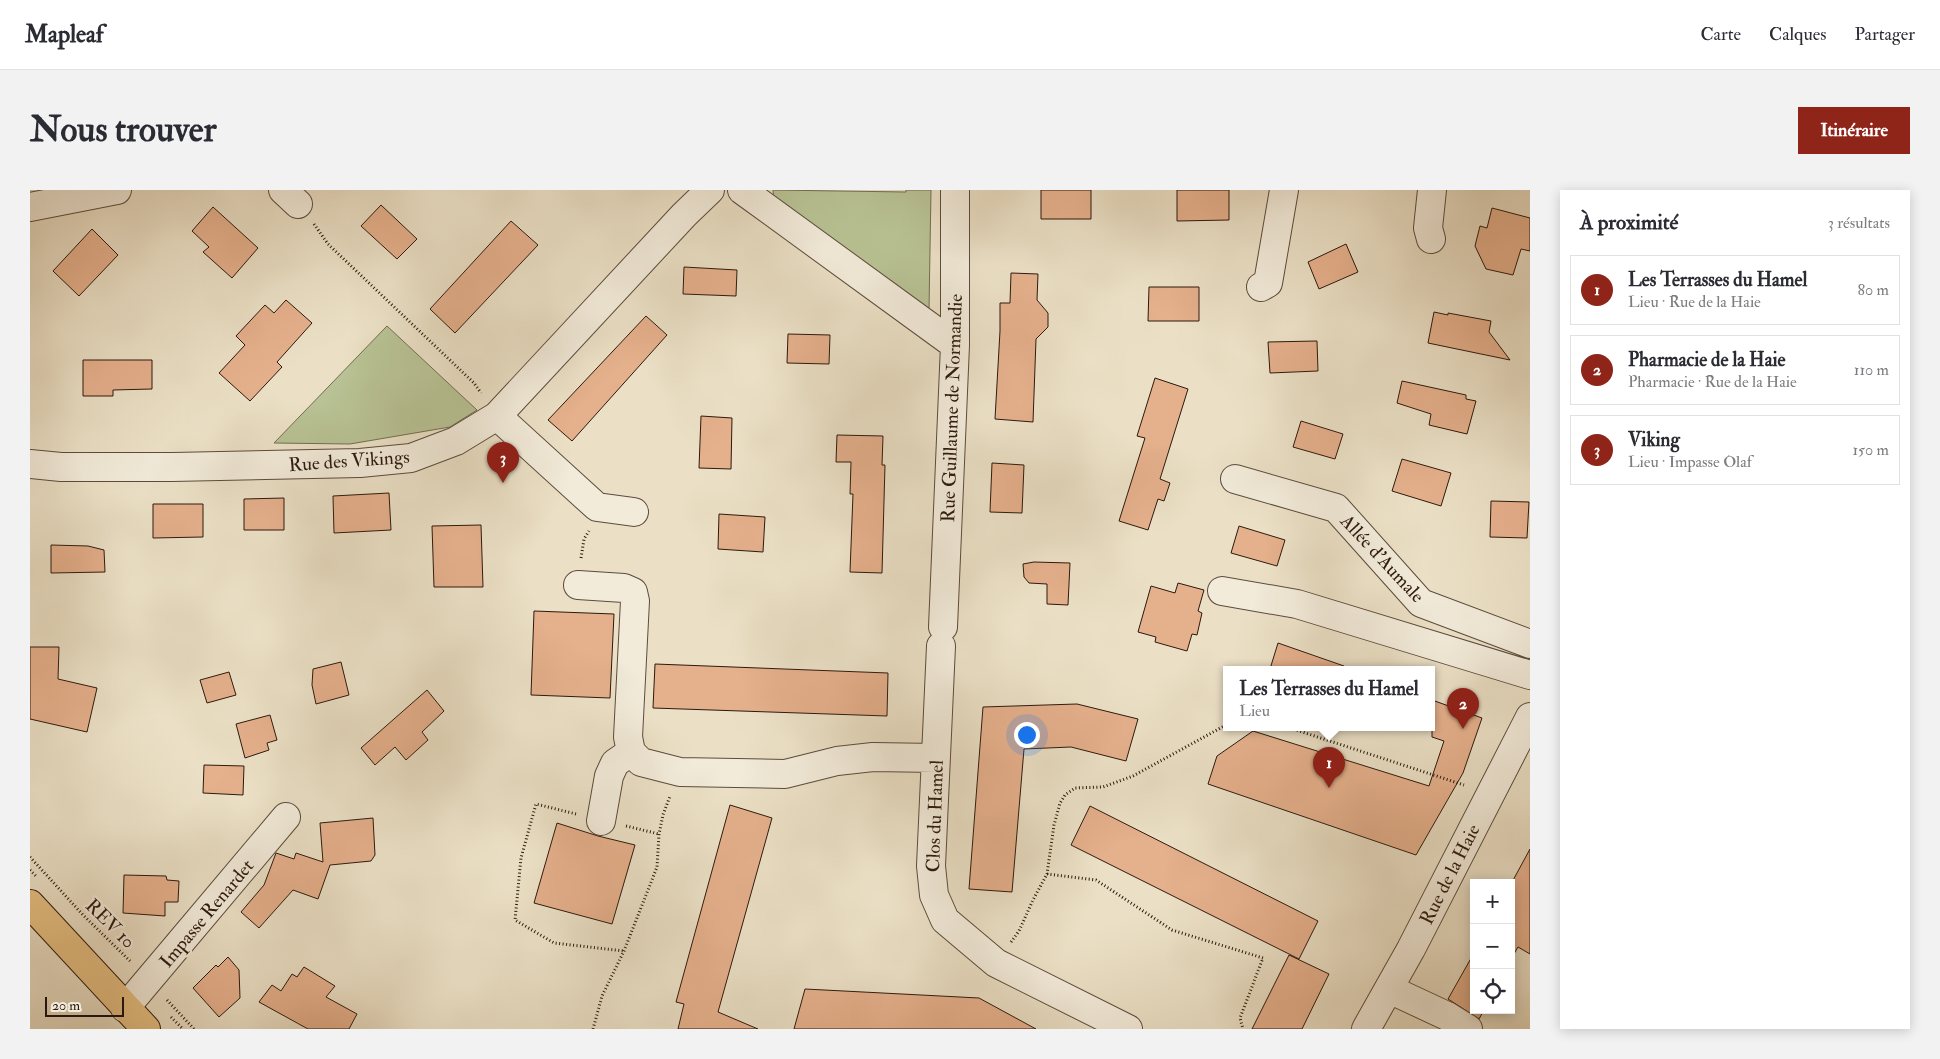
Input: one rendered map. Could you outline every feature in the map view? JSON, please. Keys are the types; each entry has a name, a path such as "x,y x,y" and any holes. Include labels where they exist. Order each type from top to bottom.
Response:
{"main road":[{"path":"30,904 146,1029"}],"street":[{"path":"30,207 117,190"},
{"name":"Rue des Vikings","path":"30,464 61,467 195,467 360,463 411,458 456,441 497,416 684,214 710,190"},
{"path":"742,190 955,345"},
{"name":"Rue Guillaume de Normandie","path":"942,636 955,345 956,190"},
{"path":"1261,287 1268,283 1284,190"},
{"path":"1431,239 1428,228 1432,190"},
{"path":"497,416 597,507 634,512"},
{"name":"Allée d'Aumale","path":"1235,480 1336,508 1421,603 1530,644"},
{"path":"578,585 624,588 632,592 635,601 628,737 630,752 641,762 680,772 785,774 838,761 873,757 936,758"},
{"path":"1222,592 1297,604 1530,675"},
{"name":"Clos du Hamel","path":"942,636 930,866 934,895 945,920 996,963 1128,1029"},
{"name":"Rue de la Haie","path":"1366,1029 1389,989 1530,717"},
{"path":"601,821 609,776 615,763 630,752"},
{"name":"Impasse Renardet","path":"125,1008 150,981 286,817"},
{"path":"1389,989 1447,1016 1468,1029"}],"path":[{"path":"291,197 328,244 474,383 497,416"},
{"path":"996,963 1019,931 1047,874 1054,825 1060,803 1065,795 1075,788 1103,786 1134,776 1223,727"},
{"path":"1299,731 1491,794"},
{"path":"593,1029 602,996 624,951 656,867 663,815 680,772"},
{"path":"624,951 554,943 515,920 521,858 536,804 659,834"},
{"name":"REV 10","path":"30,857 83,915 150,981 194,1029"},
{"path":"1047,874 1096,880 1172,930 1264,958 1240,1018 1243,1029"}],"green space":[{"path":"773,190 906,192 906,190 931,190 929,310 774,201"},
{"path":"387,326 477,410 450,427 350,444 274,443"}],"building":[{"path":"1041,190 1091,190 1091,219 1041,219"},
{"path":"1177,190 1229,190 1229,220 1177,221"},
{"path":"381,205 417,239 397,259 361,226"},
{"path":"213,207 258,248 232,278 203,252 209,247 192,231"},
{"path":"1492,208 1530,218 1530,251 1521,249 1513,275 1486,269 1475,246 1480,226 1487,228"},
{"path":"511,221 538,245 455,333 430,309"},
{"path":"92,229 118,255 79,296 53,271"},
{"path":"1346,244 1358,272 1319,289 1308,262"},
{"path":"684,267 737,270 736,296 683,294"},
{"path":"1011,273 1038,274 1037,300 1048,313 1048,327 1036,339 1033,422 995,419 1000,303 1010,303"},
{"path":"1149,287 1199,287 1199,321 1148,321"},
{"path":"286,300 312,323 277,362 282,367 250,401 219,373 245,345 236,336 265,305 274,313"},
{"path":"1434,312 1491,321 1489,332 1510,360 1428,343"},
{"path":"646,316 667,335 572,441 548,420"},
{"path":"788,334 830,335 829,364 787,363"},
{"path":"1317,341 1318,371 1270,373 1268,342"},
{"path":"83,360 152,360 152,389 113,390 113,396 83,396"},
{"path":"1155,378 1188,389 1160,479 1170,483 1164,501 1158,499 1148,530 1119,521 1145,438 1137,436"},
{"path":"1402,381 1466,395 1466,399 1476,401 1467,434 1429,425 1431,414 1397,403"},
{"path":"701,416 732,418 731,469 699,468"},
{"path":"1301,421 1343,434 1335,459 1293,447"},
{"path":"837,435 883,436 882,465 885,465 882,573 850,572 853,494 850,494 851,462 836,462"},
{"path":"1402,459 1451,473 1441,506 1392,491"},
{"path":"992,463 1024,465 1022,513 990,512"},
{"path":"389,493 391,530 334,533 333,496"},
{"path":"284,498 284,530 244,530 244,499"},
{"path":"1491,501 1529,502 1527,538 1490,537"},
{"path":"153,504 203,504 203,537 153,538"},
{"path":"719,514 765,517 763,552 718,549"},
{"path":"481,525 483,587 434,587 432,526"},
{"path":"1239,526 1285,540 1277,566 1231,553"},
{"path":"51,545 88,546 104,550 105,572 51,573"},
{"path":"1034,562 1070,563 1068,605 1047,604 1047,584 1029,583 1024,577 1023,564"},
{"path":"1178,583 1204,590 1198,611 1202,613 1197,635 1192,634 1187,651 1155,642 1156,637 1138,632 1151,586 1175,593"},
{"path":"534,611 614,614 610,698 531,695"},
{"path":"1278,643 1344,666 1271,666"},
{"path":"30,647 59,647 58,679 97,688 87,732 30,719"},
{"path":"341,662 349,695 316,704 312,685 313,669"},
{"path":"655,664 888,673 887,716 653,708"},
{"path":"229,672 236,695 207,703 200,680"},
{"path":"427,690 444,711 422,732 428,740 406,760 395,747 375,765 361,748"},
{"path":"1435,701 1482,718 1463,773 1416,855 1208,784 1217,756 1253,731 1429,786 1444,741 1432,737 1432,731 1435,731"},
{"path":"1077,704 1138,719 1126,761 1071,747 1024,749 1012,892 969,889 983,707"},
{"path":"270,715 277,740 267,743 269,750 245,758 236,724"},
{"path":"204,765 244,766 243,795 203,793"},
{"path":"730,805 772,818 718,1012 758,1029 678,1029 684,1004 676,1002"},
{"path":"1090,806 1318,921 1299,959 1071,845"},
{"path":"373,818 375,855 371,861 330,865 318,899 293,890 259,928 241,912 264,885 276,853 294,859 296,853 323,862 320,823"},
{"path":"557,823 635,845 612,924 534,903"},
{"path":"1530,849 1530,954 1518,947 1515,952 1514,879"},
{"path":"124,875 166,876 167,880 179,881 178,902 165,902 165,916 123,913"},
{"path":"1289,955 1329,974 1302,1029 1252,1029"},
{"path":"228,957 239,970 240,998 219,1017 193,988 216,965 218,967"},
{"path":"1470,960 1470,1013 1448,999"},
{"path":"304,967 335,986 326,997 357,1014 349,1029 308,1029 259,1002 272,985 281,991 292,974 297,977"},
{"path":"805,989 979,998 1036,1029 794,1029"},
{"path":"1471,1014 1482,1014 1479,1019"}],"place":[{"name":"Viking","path":"503,483"},
{"name":"Pharmacie de la Haie","path":"1463,729"},
{"name":"Les Terrasses du Hamel","path":"1329,788"}]}
